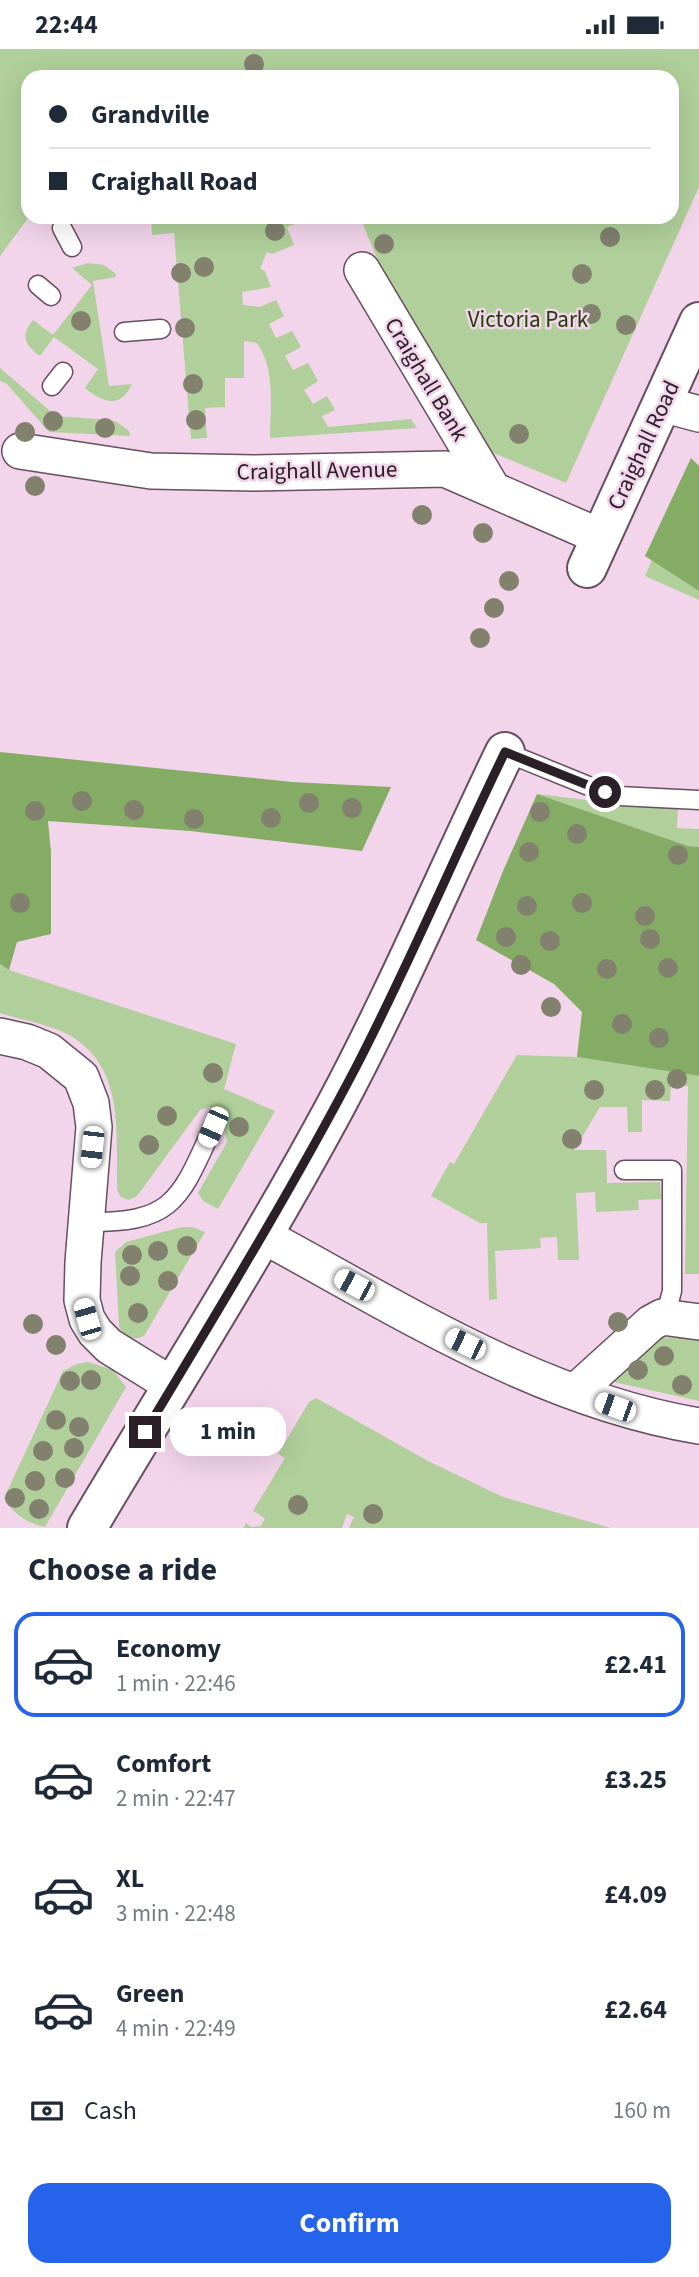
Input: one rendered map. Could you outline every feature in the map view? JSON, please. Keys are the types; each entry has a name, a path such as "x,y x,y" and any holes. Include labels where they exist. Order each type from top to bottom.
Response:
{"street":[{"name":"Craighall Bank","path":"362,271 492,488"},
{"name":"Craighall Road","path":"597,546 699,322"},
{"path":"663,404 699,414"},
{"name":"Craighall Avenue","path":"10,449 151,471 254,473 434,468 459,473 492,488 597,546"},
{"path":"87,1528 334,1109 505,752"},
{"path":"0,1036 27,1042 49,1051 81,1077 91,1103 94,1127 85,1222 82,1300 87,1319 109,1346 172,1385"},
{"path":"262,1235 444,1334 530,1374 657,1419 699,1426"},
{"path":"575,1392 637,1334 662,1317 699,1321"}],"lane":[{"path":"62,228 72,247"},
{"path":"124,332 161,329"},
{"path":"505,752 619,796 699,800"},
{"path":"85,1222 144,1219 160,1211 175,1198 189,1178 213,1127"},
{"path":"624,1170 672,1170 672,1291 662,1317"}],"green space":[{"name":"Victoria Park","path":"0,49 699,49 699,187 566,483 491,452 378,261 363,224 679,224 679,70 21,70 21,224 24,224 0,256"},
{"path":"151,224 295,224 287,227 294,245 272,254 267,252 260,269 265,271 271,287 242,292 243,305 260,307 276,300 284,316 269,324 276,338 292,331 301,347 285,356 293,370 308,363 318,381 304,390 313,404 327,396 335,410 322,416 328,427 411,419 417,428 270,438 271,389 267,365 257,343 244,341 244,378 225,378 225,407 205,408 207,438 191,439 174,233 152,235"},
{"path":"88,263 104,265 115,273 116,277 93,281 109,386 132,384 122,398 116,400 104,400 85,388 98,369 54,337 40,356 26,340 26,331 33,320 53,335 92,285 72,268"},
{"path":"0,368 56,416 110,420 129,431 130,436 49,432 6,383 0,381"},
{"path":"691,458 699,466 699,591 645,556"},
{"path":"652,560 699,591 699,600 645,576"},
{"path":"0,752 292,782 391,787 362,851 190,831 48,821 51,852 51,934 17,942 9,970 0,964"},
{"path":"537,794 628,805 678,806 677,828 699,829 699,847 688,846"},
{"path":"537,794 688,846 699,847 699,1076 577,1057 582,1012 554,984 476,940"},
{"path":"0,964 9,970 236,1044 224,1089 275,1111 218,1209 203,1201 198,1193 227,1142 223,1124 210,1107 200,1110 137,1196 129,1200 121,1197 117,1190 114,1103 100,1064 86,1047 67,1034 0,1013"},
{"path":"517,1055 577,1057 699,1076 699,1274 685,1274 688,1086 671,1085 670,1101 642,1100 642,1132 628,1132 627,1107 600,1107 574,1150 606,1150 607,1183 660,1182 661,1199 638,1200 639,1210 596,1212 595,1192 576,1193 579,1260 558,1260 557,1237 540,1238 541,1248 495,1251 497,1299 489,1300 487,1223 480,1223 431,1196 450,1162 454,1164"},
{"path":"182,1227 192,1227 205,1232 144,1336 129,1337 119,1326 115,1252 126,1242"},
{"path":"699,1337 699,1401 609,1381 649,1338"},
{"path":"88,1362 113,1370 126,1387 45,1527 27,1521 17,1514 4,1498 63,1371"},
{"path":"316,1398 428,1461 503,1497 611,1528 349,1528 354,1517 347,1514 342,1528 243,1528 246,1523 251,1527 261,1526 265,1518 253,1511 285,1458 278,1454 309,1402"}],"route":[{"path":"145,1432 334,1109 367,1045 505,752 605,792"}]}
